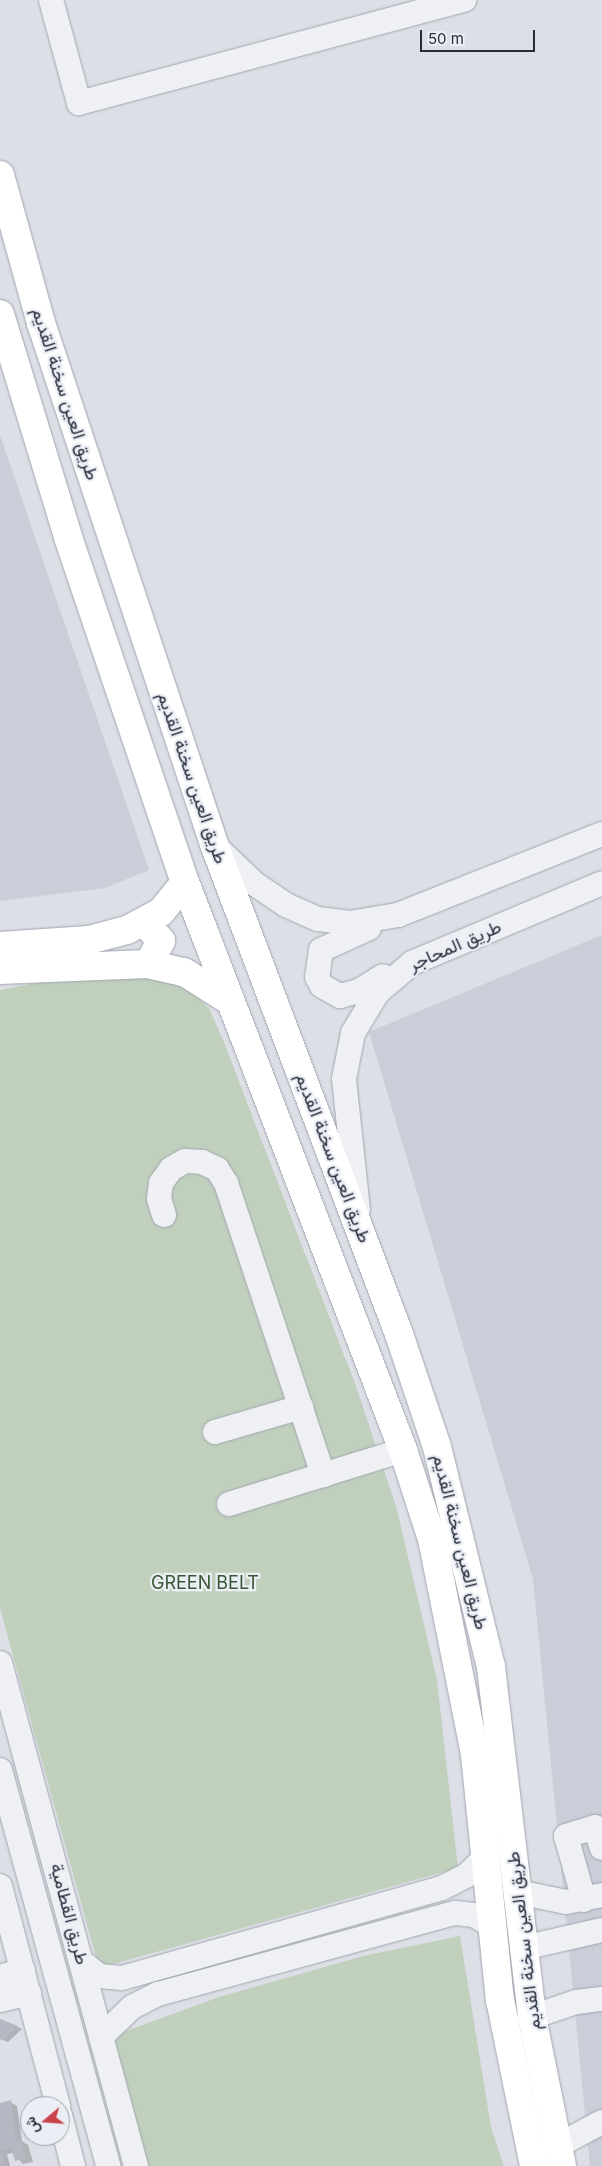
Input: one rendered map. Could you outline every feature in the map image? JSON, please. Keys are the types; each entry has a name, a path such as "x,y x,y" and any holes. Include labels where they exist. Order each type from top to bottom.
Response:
{"main road":[{"name":"طريق العين سخنة القديم","path":"0,175 41,323 214,844 360,1231 437,1446 467,1556 491,1667 532,2017 559,2156"},
{"name":"طريق العين سخنة القديم","path":"0,314 68,537 185,882 402,1450 432,1539 456,1645 488,1856 491,1925 500,2000 534,2166"},
{"path":"0,946 90,940 145,923 161,912 185,882"},
{"path":"145,923 161,941 148,964"},
{"path":"0,970 148,964 200,980 230,1001"}],"street":[{"path":"51,0 79,103 464,0"},
{"path":"412,963 350,995 330,992 317,977 316,958 328,944 602,834"},
{"path":"214,844 255,884 302,914 350,923 398,915"},
{"name":"طريق المحاجر","path":"360,1231 344,1079 347,1056 356,1026 376,993 412,963 602,883"},
{"path":"164,1214 160,1191 171,1169 185,1161 202,1162 217,1169 226,1183 323,1475"},
{"path":"215,1432 301,1407"},
{"path":"229,1504 402,1450"},
{"name":"طريق القطامية","path":"0,1663 4,1690 82,1962 136,2166"},
{"name":"طريق القطامية","path":"0,1770 108,2166"},
{"path":"518,1892 558,1901 593,1898 566,1836 595,1827 602,1848"},
{"path":"82,1962 99,1976 122,1978 442,1888 467,1875 488,1856"},
{"path":"0,1886 55,2096"},
{"path":"101,2037 132,2007 158,1994 445,1915 474,1915 491,1925"},
{"path":"523,1948 602,1930"},
{"path":"0,1977 23,1970"},
{"path":"122,1978 116,1994 122,2003 132,2007"},
{"path":"0,2000 29,1992"},
{"path":"532,2017 576,2002 602,2000"},
{"path":"559,2156 602,2122"},
{"path":"68,2146 73,2166"}],"shaded area":[{"path":"0,435 149,870 105,888 0,901"},
{"path":"602,935 602,2166 590,2166 533,1579 369,1032"}],"green space":[{"name":"GREEN BELT","path":"107,969 170,982 192,992 209,1008 223,1040 357,1389 396,1506 437,1680 458,1868 99,1968 0,1608 0,990"},
{"path":"460,1936 491,2127 504,2166 144,2166 110,2037 219,1997 363,1956"}],"building":[{"path":"0,2019 18,2026 3,2040 0,2039"},
{"path":"11,2100 16,2141 20,2140 20,2146 23,2146 26,2158 15,2161 11,2148 1,2151 5,2165 0,2166 0,2103"}]}
